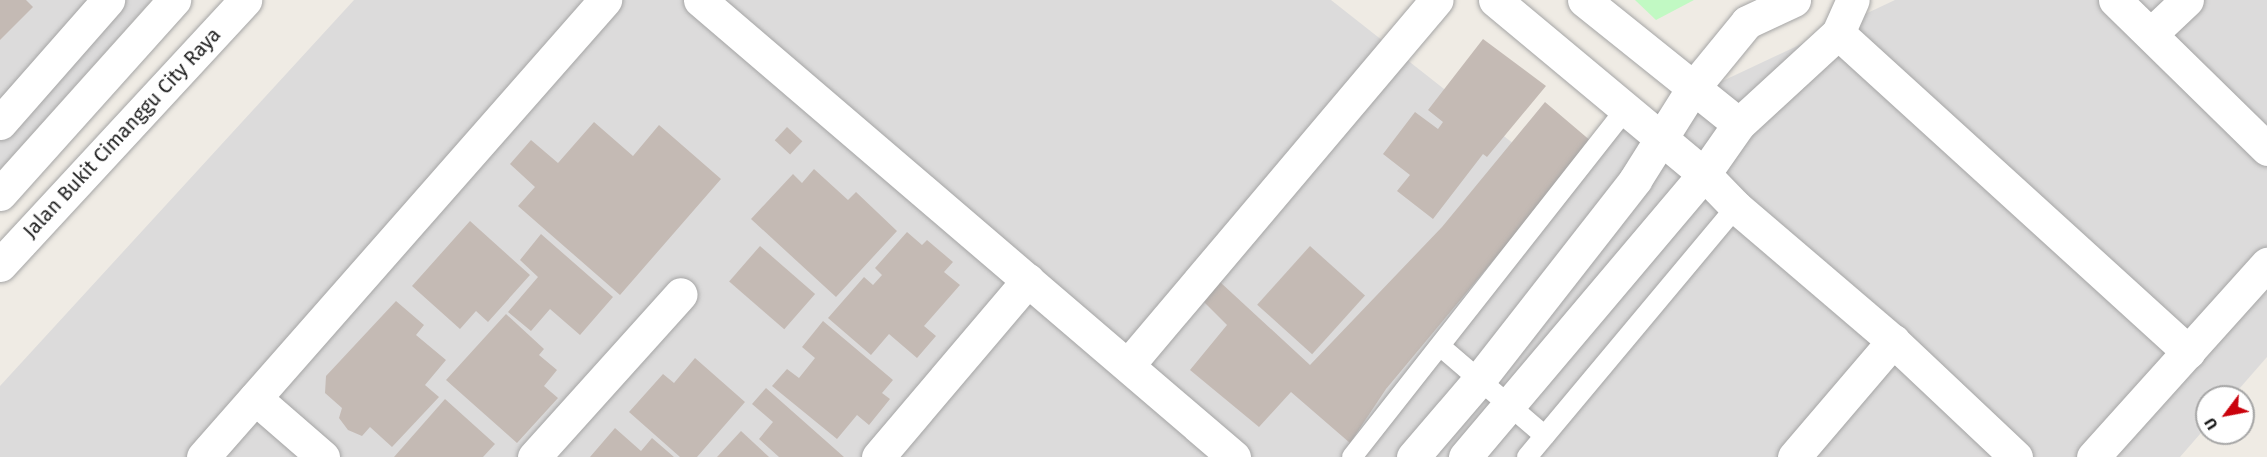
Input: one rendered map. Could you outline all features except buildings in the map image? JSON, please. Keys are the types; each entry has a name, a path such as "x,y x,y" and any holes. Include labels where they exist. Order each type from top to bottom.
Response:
{"street":[{"path":"0,123 108,0"},
{"path":"0,194 174,0"},
{"name":"Jalan Bukit Cimanggu City Raya","path":"0,265 245,0"},
{"path":"203,457 605,0"},
{"path":"700,0 1234,457"},
{"path":"1128,365 1436,0"},
{"path":"1495,0 1627,107 1704,174 1736,207 1893,341 2016,457"},
{"path":"1584,0 1739,124"},
{"path":"1413,457 1479,380 1635,180 1692,88 1747,22 1794,0"},
{"path":"1465,457 1704,174 1739,124 1838,33 1853,0"},
{"path":"2115,0 2152,33 2267,149"},
{"path":"2152,33 2187,0"},
{"path":"1838,33 2188,352"},
{"path":"2093,457 2267,264"},
{"path":"878,457 1028,280"},
{"path":"534,457 681,294"},
{"path":"1794,457 1893,341"},
{"path":"255,398 323,457"}],"lane":[{"path":"1352,457 1627,107"},
{"path":"1527,457 1736,207"},
{"path":"1440,346 1545,436"}],"shaded area":[{"path":"0,0 152,0 0,170"},
{"path":"354,0 1331,0 1542,166 1895,0 2267,0 2267,357 2242,385 2195,385 2195,440 2180,457 0,457 0,386"}],"green space":[{"path":"1635,0 1694,0 1656,20"}]}
